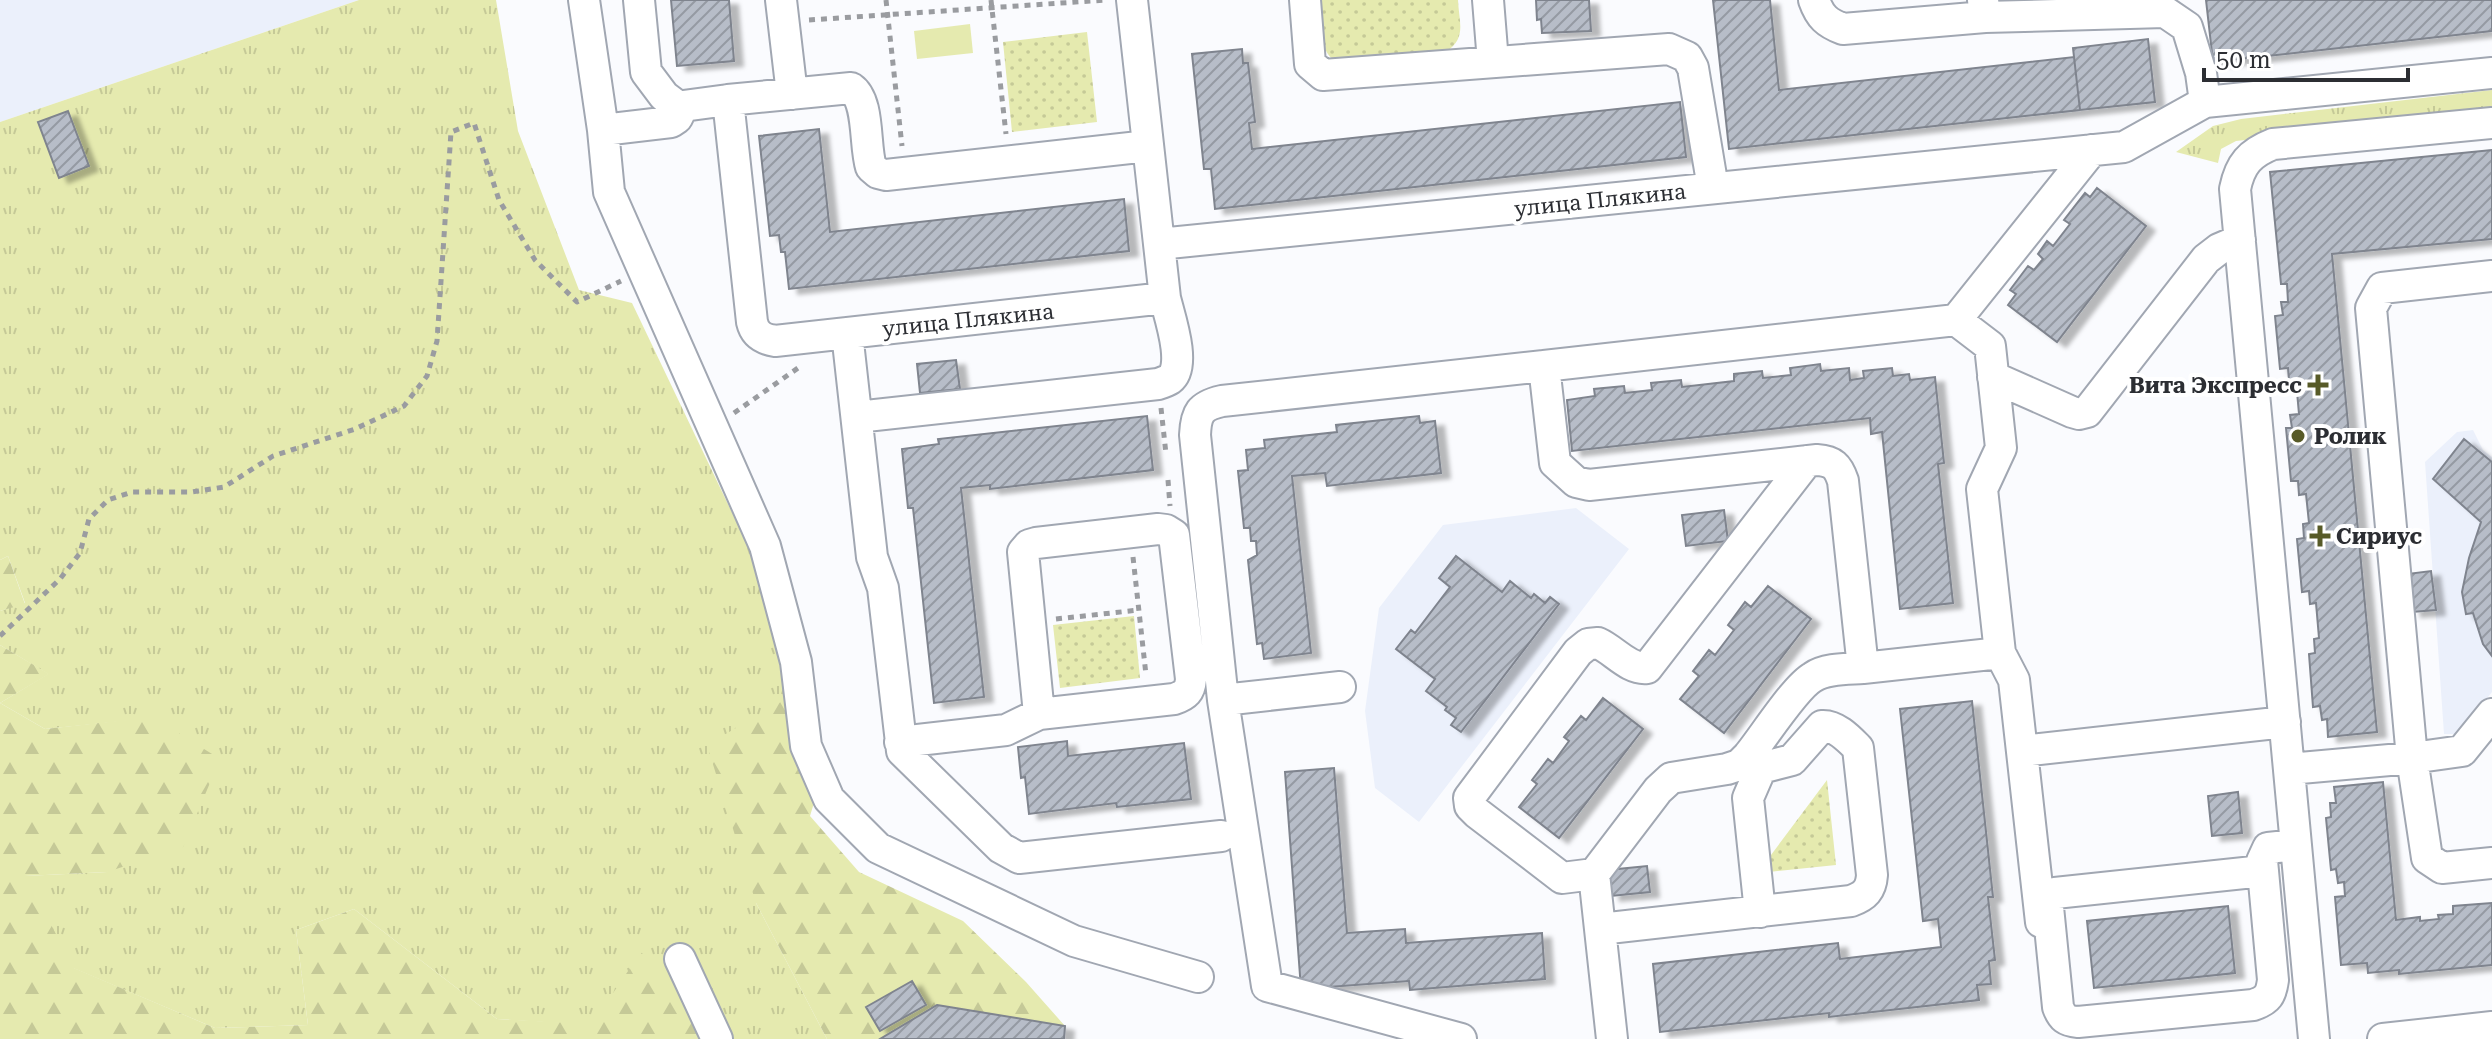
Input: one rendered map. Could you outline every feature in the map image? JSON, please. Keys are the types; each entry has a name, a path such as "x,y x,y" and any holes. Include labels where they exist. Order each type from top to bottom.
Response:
{"street":[{"path":"584,0 609,192 765,546 796,662 806,746 829,799 878,848 1074,941 1198,977"},
{"path":"639,0 646,72 669,101 683,106 851,88 858,93 862,104 871,167 878,173 886,175 1148,146"},
{"path":"857,417 1158,384 1169,380 1176,372 1174,332 1165,298 1132,0"},
{"path":"1305,0 1310,64 1323,75 1669,49 1687,57 1693,68 1713,188"},
{"path":"1488,0 1493,62"},
{"path":"1814,0 1826,23 1843,29 1984,8 2165,12 2187,27 2201,73 2205,102"},
{"path":"782,11 792,94"},
{"name":"улица Плякина","path":"1159,244 2124,147 2205,102 2492,73"},
{"name":"улица Плякина","path":"728,100 752,322 759,335 775,341 1165,298"},
{"path":"603,130 671,122 683,106"},
{"path":"2314,1039 2235,189 2245,159 2273,144 2492,123"},
{"path":"1956,320 2092,150"},
{"path":"1993,377 2072,412 2087,412 2206,259 2240,240"},
{"path":"2492,276 2382,288 2371,308 2412,758 2427,858 2442,868 2492,863"},
{"path":"1461,1039 1267,986 1223,700 1195,418 1207,405 1956,320 1990,346 2001,448 1982,489 2000,653 2014,680 2053,1039"},
{"path":"836,335 857,417 872,557 883,588 902,751 1001,848 1019,858 1221,836"},
{"path":"1544,366 1555,463 1583,485 1807,461 1829,461 1839,467 1863,668"},
{"path":"1594,874 1562,878 1477,813 1470,806 1469,798 1578,652 1588,644 1598,643 1631,665 1639,669 1647,668 1807,461"},
{"path":"900,742 1006,730 1039,714 1184,696 1190,688 1191,679 1174,535 1158,529 1131,532 1029,545 1023,552 1039,714"},
{"path":"1760,912 1748,798 1757,759 1802,687 1813,676 1828,672 2000,653"},
{"path":"1223,700 1340,687"},
{"path":"2289,769 2462,751 2492,714"},
{"path":"2022,751 2285,722"},
{"path":"1600,929 1851,901 1862,897 1871,886 1872,875 1858,748 1830,725 1822,726 1792,760 1757,759 1671,778 1658,790 1594,874 1600,929 1612,1039"},
{"path":"2263,871 2055,893 2048,907 2061,1015 2068,1021 2078,1022 2253,1005 2265,1001 2271,994 2273,980 2263,871 2262,861 2268,848 2296,845"},
{"path":"680,959 717,1039"},
{"path":"2383,1039 2492,1027"}],"path":[{"path":"886,0 905,172"},
{"path":"991,0 1008,161"},
{"path":"782,11 888,14 1113,0"},
{"path":"0,636 60,579 80,553 89,519 108,500 132,492 192,492 224,487 273,456 355,429 404,406 427,376 437,341 451,132 474,123 499,200 535,260 577,302 643,270"},
{"path":"713,429 797,369 836,335"},
{"path":"1158,384 1167,467"},
{"path":"1131,532 1149,702"},
{"path":"1029,622 1139,610"}],"shaded area":[{"path":"0,0 359,0 0,122"},
{"path":"2473,430 2483,450 2492,457 2492,692 2458,734 2444,734 2425,462 2457,432"},
{"path":"1576,508 1629,549 1419,822 1375,788 1365,711 1379,608 1443,525"}],"green space":[{"path":"359,0 496,0 518,131 579,290 632,303 779,611 794,694 756,903 827,1039 719,1039 592,1025 497,1019 354,909 296,930 308,1025 215,1028 73,968 24,876 107,872 153,718 45,729 0,703 48,674 0,645 0,611 25,603 8,556 0,560 0,122"},
{"path":"1320,0 1458,0 1459,35 1453,47 1446,52 1336,61 1330,57 1323,42"},
{"path":"970,24 973,53 917,59 914,31"},
{"path":"1087,32 1097,122 1012,132 1003,42"},
{"path":"2492,90 2492,113 2236,141 2221,149 2218,163 2176,152 2213,126 2241,119"},
{"path":"8,556 25,604 0,611 0,560"},
{"path":"1134,616 1140,678 1060,688 1053,625"},
{"path":"0,645 49,674 0,703"},
{"path":"794,694 826,763 810,816 859,872 963,921 1026,982 1065,1026 937,1005 880,1039 827,1039 756,903 707,745"},
{"path":"0,703 45,729 153,717 220,759 183,847 107,872 25,876 74,968 215,1028 308,1025 296,930 354,909 497,1019 592,1024 641,952 719,1039 0,1039"},
{"path":"1827,780 1836,865 1769,872 1768,859"}],"building":[{"path":"671,0 729,0 734,61 677,66"},
{"path":"1536,0 1589,0 1591,31 1542,33 1541,19 1537,20"},
{"path":"1713,0 1770,0 1779,90 2074,57 2080,110 1729,149"},
{"path":"2206,0 2492,0 2492,31 2213,62"},
{"path":"2148,39 2155,102 2080,110 2073,48"},
{"path":"1242,49 1243,63 1248,63 1255,122 1249,123 1252,149 1680,102 1686,157 1215,209 1211,169 1204,169 1192,54"},
{"path":"68,111 89,166 59,178 38,122"},
{"path":"819,129 830,232 1124,199 1129,251 789,289 785,252 781,252 779,235 770,236 759,136"},
{"path":"2492,150 2492,239 2332,254 2377,732 2328,737 2327,719 2322,720 2320,706 2313,707 2309,654 2315,653 2314,639 2319,638 2316,603 2310,604 2309,591 2302,592 2297,539 2304,538 2303,524 2309,523 2306,494 2299,495 2298,481 2291,481 2286,428 2292,428 2290,415 2299,414 2296,381 2289,381 2288,368 2280,369 2275,316 2283,315 2281,302 2288,302 2287,284 2281,284 2270,172"},
{"path":"2097,188 2146,226 2057,342 2008,305 2016,294 2010,290 2028,266 2034,270 2043,259 2038,254 2047,241 2053,246 2070,224 2064,220 2085,193 2090,197"},
{"path":"956,360 960,389 920,393 917,364"},
{"path":"1820,364 1821,371 1849,368 1850,380 1864,378 1863,371 1892,368 1893,376 1909,374 1910,380 1935,377 1944,463 1938,464 1953,603 1900,609 1882,432 1871,434 1870,418 1572,451 1567,400 1595,396 1594,389 1624,386 1625,393 1652,390 1651,383 1681,380 1682,387 1734,381 1734,374 1762,371 1763,378 1791,375 1790,368"},
{"path":"1147,416 1153,470 990,489 990,485 961,488 984,697 934,703 913,508 908,508 902,449 939,444 938,439"},
{"path":"1419,416 1420,423 1435,421 1441,473 1327,486 1325,473 1292,476 1311,653 1264,659 1262,643 1257,644 1248,560 1257,555 1256,541 1251,541 1250,528 1244,528 1238,471 1248,470 1246,450 1265,448 1264,440 1337,432 1336,425"},
{"path":"2464,439 2492,462 2492,656 2483,644 2473,613 2466,614 2462,592 2481,522 2433,479"},
{"path":"1724,510 1728,541 1686,546 1682,515"},
{"path":"1456,556 1502,592 1510,581 1531,598 1534,594 1545,603 1550,597 1559,604 1461,732 1451,725 1456,718 1445,710 1447,707 1426,691 1435,679 1396,649 1411,630 1415,633 1450,587 1439,578"},
{"path":"2431,571 2436,610 2412,612 2407,574"},
{"path":"1768,586 1811,619 1724,733 1680,699 1699,676 1693,671 1709,650 1715,655 1734,630 1728,625 1745,602 1751,607"},
{"path":"1603,698 1643,729 1559,838 1519,807 1537,784 1532,780 1548,759 1553,763 1569,741 1564,737 1581,716 1586,720"},
{"path":"1972,701 1993,897 1988,897 1995,960 1989,961 1991,984 1977,985 1979,1000 1660,1032 1653,964 1838,943 1840,959 1941,947 1938,919 1923,921 1900,709"},
{"path":"1067,741 1068,756 1184,743 1191,799 1117,807 1116,803 1029,814 1018,747"},
{"path":"1334,768 1347,933 1405,929 1406,943 1542,933 1545,979 1410,990 1409,981 1301,989 1285,772"},
{"path":"2383,782 2396,920 2420,917 2420,921 2439,919 2438,915 2453,914 2453,906 2492,903 2492,965 2399,974 2399,970 2368,973 2367,963 2341,965 2335,897 2345,896 2344,882 2338,883 2336,869 2331,870 2326,818 2331,817 2330,803 2336,803 2334,787"},
{"path":"2238,792 2242,833 2212,836 2208,796"},
{"path":"1647,866 1650,892 1611,896 1608,870"},
{"path":"2228,906 2235,973 2094,988 2087,921"},
{"path":"912,981 926,1005 880,1031 866,1007"},
{"path":"937,1005 1065,1026 1064,1039 880,1039"}],"place":[{"name":"Вита Экспресс","path":"2318,385"},
{"name":"Ролик","path":"2298,436"},
{"name":"Сириус","path":"2320,536"}]}
